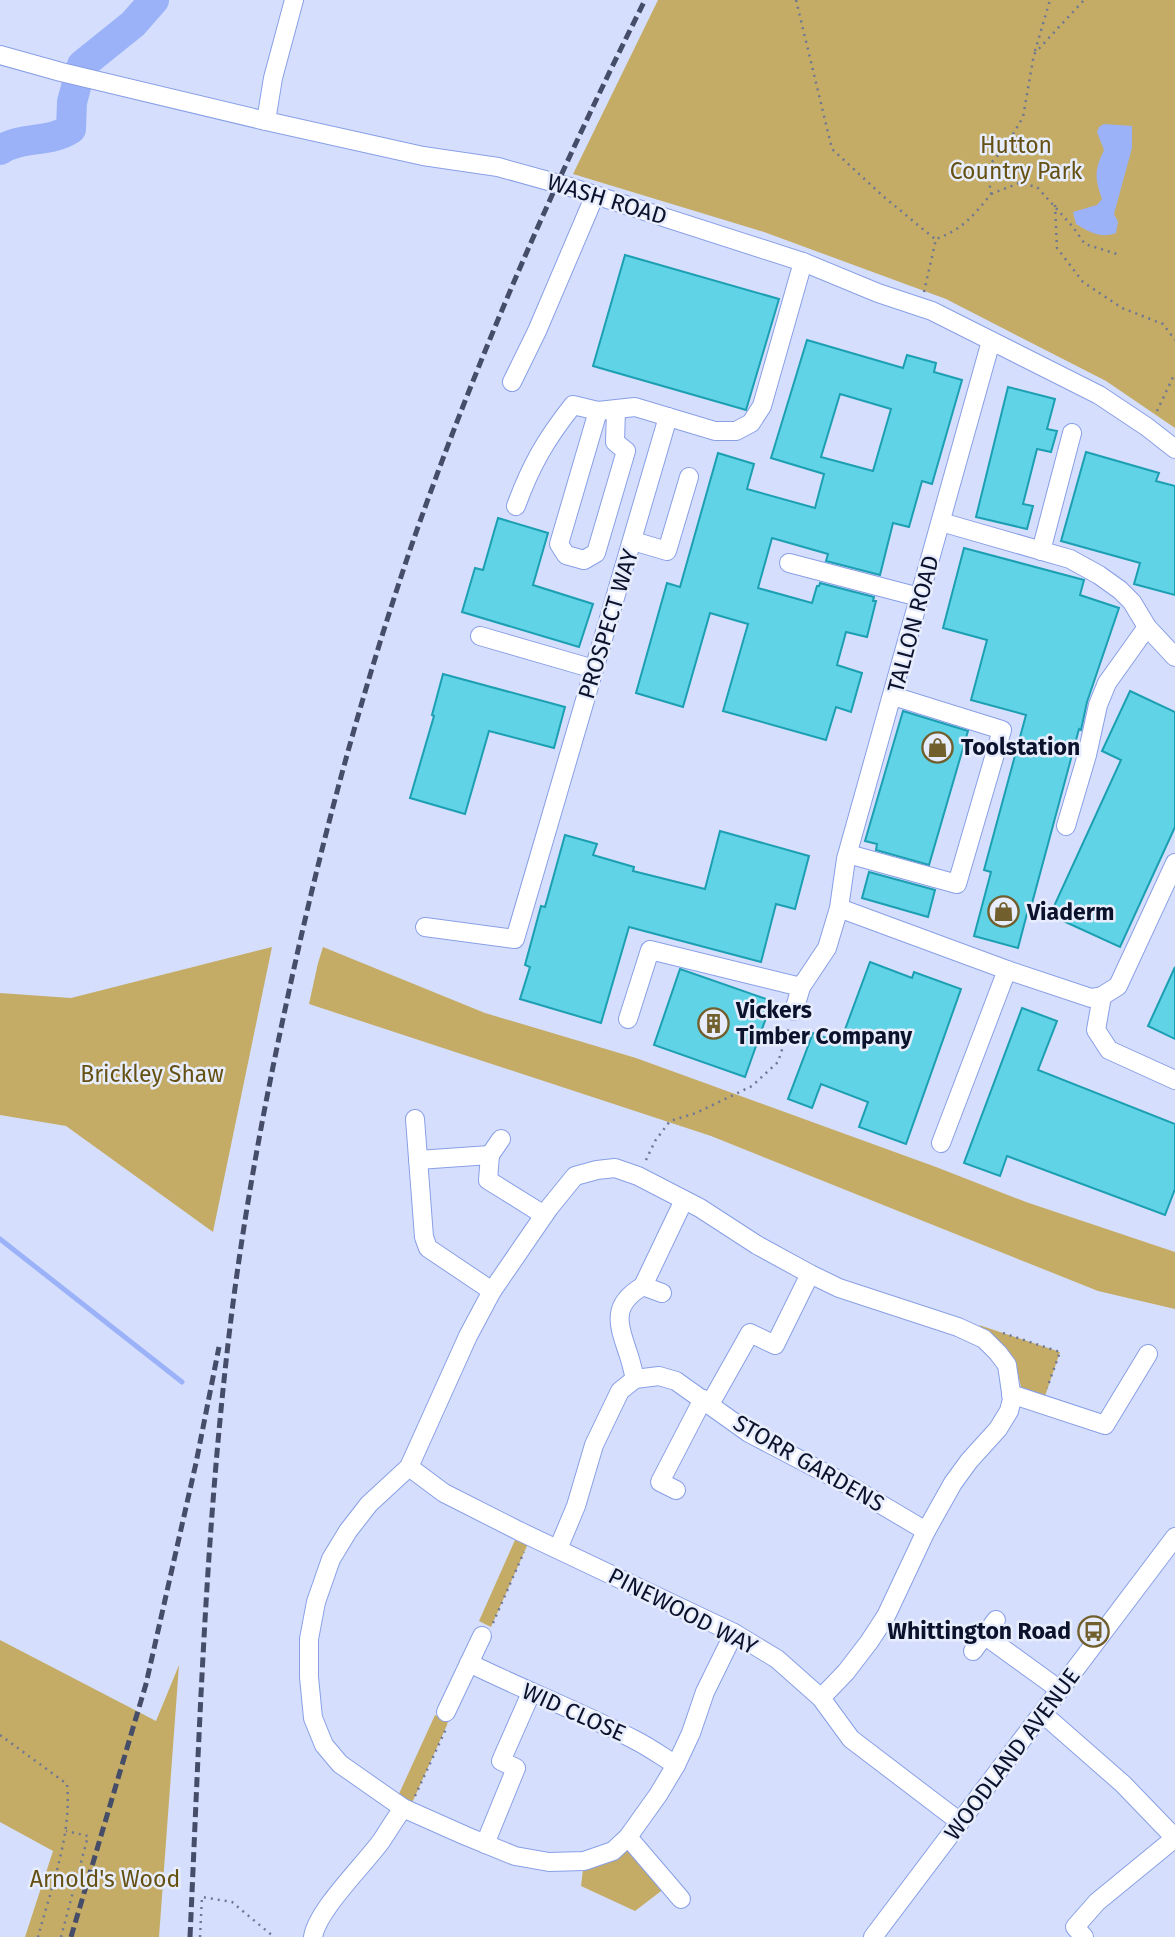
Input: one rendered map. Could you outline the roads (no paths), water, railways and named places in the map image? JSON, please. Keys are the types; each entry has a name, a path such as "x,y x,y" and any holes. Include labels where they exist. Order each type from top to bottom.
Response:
{"street":[{"path":"267,121 273,78 294,0"},
{"name":"WASH ROAD","path":"0,55 92,80 267,121 423,156 498,167 595,195 803,262 878,293 921,306 1099,395 1175,449"},
{"path":"512,382 537,331 595,195"},
{"path":"516,506 539,451 573,405 607,411 635,407 715,431 736,430 751,423 762,406 803,262"},
{"name":"TALLON ROAD","path":"794,1011 801,988 827,948 839,908 848,854 991,341"},
{"path":"607,411 615,442 626,451 596,553 584,560 566,555 559,544 607,411"},
{"name":"PROSPECT WAY","path":"425,927 515,939 668,417"},
{"path":"1041,551 1072,433"},
{"path":"633,541 667,551 689,477"},
{"path":"941,522 1070,559 1099,575 1132,602 1147,627 1175,657"},
{"path":"789,563 919,597"},
{"path":"1066,826 1087,755 1098,705 1107,683 1147,627"},
{"path":"480,636 594,669"},
{"path":"848,854 957,884 1002,730 893,696"},
{"path":"839,908 1091,998 1102,996 1118,986 1175,863"},
{"path":"628,1019 650,950 801,988"},
{"path":"941,1143 1007,970"},
{"path":"1102,996 1096,1030 1109,1050 1175,1080"},
{"path":"415,1119 424,1237 428,1248 492,1291"},
{"path":"501,1139 490,1155 488,1180 544,1215"},
{"path":"418,1160 490,1155"},
{"path":"734,1633 705,1692 677,1765 628,1837 613,1851 584,1861 549,1862 515,1856 406,1809 340,1764 324,1745 313,1718 309,1639 316,1602 331,1559 369,1504 409,1467 468,1336 492,1291 544,1215 575,1176 615,1168 638,1176 684,1200 757,1245 839,1288 958,1327 984,1339 1007,1365 1012,1394 1009,1411 998,1429 953,1483 880,1625 846,1672 821,1698"},
{"path":"558,1549 576,1506 594,1445 620,1391 635,1379 622,1338 619,1317 630,1294 643,1286 684,1200"},
{"path":"676,1490 660,1482 707,1402 750,1333 775,1345 810,1274"},
{"path":"643,1286 662,1293"},
{"path":"1012,1394 1105,1425 1148,1354"},
{"name":"STORR GARDENS","path":"635,1379 659,1376 676,1381 749,1433 850,1486 926,1531"},
{"name":"PINEWOOD WAY","path":"409,1467 444,1493 734,1633 777,1659 821,1698 851,1739 960,1822"},
{"name":"WOODLAND AVENUE","path":"873,1937 1175,1537"},
{"path":"973,1651 996,1620"},
{"path":"446,1712 482,1636"},
{"path":"984,1636 1060,1690"},
{"name":"WID CLOSE","path":"469,1663 637,1741 677,1765"},
{"path":"485,1844 516,1768 501,1762 531,1693"},
{"path":"1042,1713 1173,1830 1097,1902 1075,1934"},
{"path":"313,1937 324,1911 406,1809"},
{"path":"628,1837 681,1899"}],"water":[{"path":"1104,124 1132,126 1132,148 1114,214 1118,222 1116,233 1100,235 1076,224 1073,212 1097,205 1102,199 1097,174 1104,150 1097,132"}],"waterway":[{"path":"0,150 71,129 72,102 82,65 133,24 154,0"},
{"path":"0,1239 182,1382"}],"railway":[{"path":"190,1937 208,1572 227,1353 238,1265 260,1135 312,889 375,660 436,477 519,270 580,134 645,0"},
{"path":"71,1937 146,1684 219,1347"}],"place":[{"name":"Toolstation","path":"938,747"},
{"name":"Viaderm","path":"1004,912"},
{"name":"Vickers Timber Company","path":"713,1023"},
{"name":"Whittington Road","path":"1094,1631"}],"park label":[{"name":"Hutton Country Park","path":"1016,158"},
{"name":"Brickley Shaw","path":"152,1074"},
{"name":"Arnold's Wood","path":"105,1879"}]}
